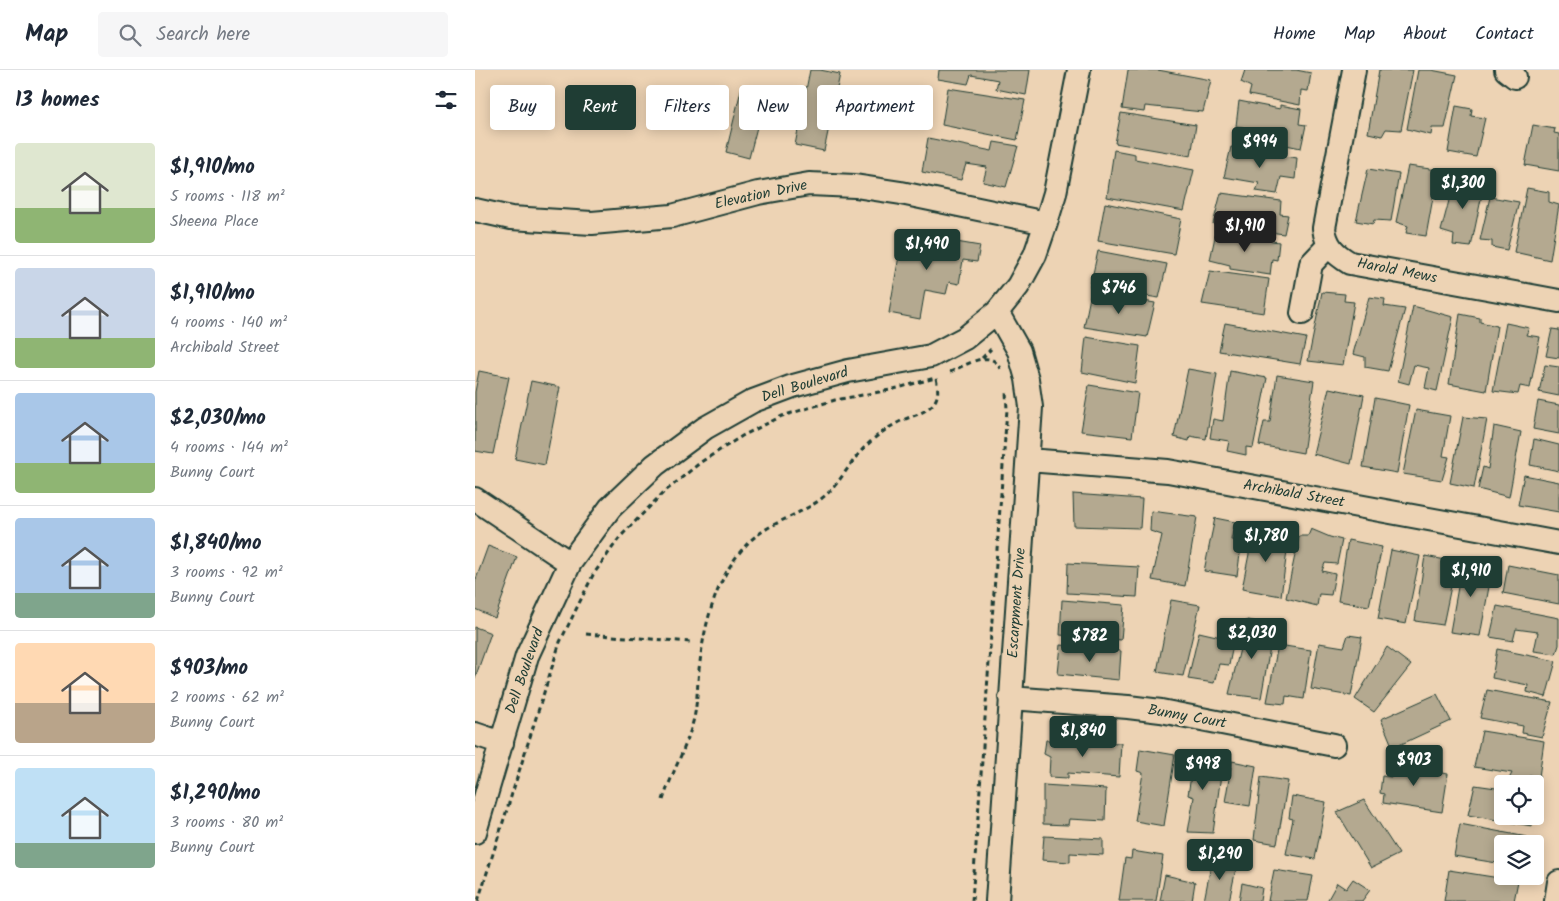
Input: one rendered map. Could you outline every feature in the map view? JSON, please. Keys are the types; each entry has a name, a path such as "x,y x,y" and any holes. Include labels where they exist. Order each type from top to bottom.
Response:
{"street":[{"name":"Dell Boulevard","path":"475,832 527,656 571,563 610,508 655,465 705,428 753,401 793,386 848,371 928,356 965,338 997,312 1022,279 1035,255 1046,223 1055,193 1079,70"},
{"path":"1302,313 1311,264 1329,246 1324,228 1355,70"},
{"name":"Elevation Drive","path":"475,210 511,218 592,223 672,216 758,193 809,184 855,186 901,193 1046,223"},
{"name":"Harold Mews","path":"1329,246 1338,256 1350,262 1559,301"},
{"name":"Escarpment Drive","path":"997,312 1019,351 1027,379 1031,407 997,901"},
{"name":"Archibald Street","path":"1027,460 1168,471 1559,543"},
{"path":"475,499 571,563"},
{"name":"Bunny Court","path":"1010,698 1161,711 1333,744"},
{"path":"475,734 502,743"},
{"path":"1555,901 1559,882"}],"path":[{"path":"478,901 560,642 593,575 620,537 663,493 701,462 742,436 782,416 835,400 928,381 982,358 991,349"},
{"path":"663,800 686,744 694,718 698,692 699,663 709,612 735,559 749,542 763,531 821,499 836,485 853,460 882,432 901,421 924,412 933,405 938,389 928,356"},
{"path":"982,358 993,359 998,363 1003,374"},
{"path":"972,901 1006,419 1006,388"},
{"path":"586,634 691,642"}],"building":[{"path":"810,70 840,74 838,85 817,85 817,130 828,130 824,151 795,145 798,130 807,130 807,85"},
{"path":"939,70 1030,70 1026,95 996,89 998,80 971,75 968,84 938,79"},
{"path":"1128,70 1158,70 1211,80 1203,112 1145,106 1144,112 1122,109"},
{"path":"1245,70 1296,70 1311,73 1308,91 1301,90 1300,105 1249,95 1251,87 1241,82"},
{"path":"1379,70 1413,70 1401,130 1386,129 1382,136 1368,133"},
{"path":"1418,70 1431,70 1457,75 1445,128 1432,128 1431,135 1407,129"},
{"path":"948,88 1025,100 1017,140 942,125"},
{"path":"739,98 739,130 756,130 749,158 726,152"},
{"path":"1239,101 1280,109 1280,105 1301,109 1299,124 1306,125 1301,148 1241,136 1243,127 1236,126"},
{"path":"1456,106 1472,109 1471,116 1485,118 1476,157 1448,152"},
{"path":"1121,113 1196,125 1191,156 1115,143"},
{"path":"1533,125 1555,129 1554,133 1559,134 1559,171 1525,165"},
{"path":"928,138 992,151 994,142 1018,146 1006,187 983,182 987,167 966,164 961,180 922,172"},
{"path":"1231,147 1297,158 1295,179 1281,177 1277,194 1256,191 1259,183 1224,177"},
{"path":"1114,150 1135,154 1135,159 1194,170 1184,211 1107,197"},
{"path":"1408,166 1438,170 1426,236 1406,233 1408,226 1396,222"},
{"path":"1368,169 1399,174 1391,221 1374,220 1373,224 1356,221"},
{"path":"1456,174 1485,180 1471,247 1453,245 1454,235 1441,231"},
{"path":"1527,188 1549,192 1549,202 1559,205 1550,260 1514,252"},
{"path":"1221,193 1281,201 1280,214 1288,215 1284,234 1213,224"},
{"path":"1490,197 1519,202 1507,250 1492,247 1492,241 1480,240"},
{"path":"1105,203 1181,219 1174,254 1098,241"},
{"path":"1216,232 1279,242 1277,260 1272,259 1270,275 1230,269 1230,265 1210,260"},
{"path":"903,233 980,246 977,262 963,260 959,284 949,282 946,294 925,290 920,319 889,313"},
{"path":"1098,251 1167,264 1159,298 1090,287"},
{"path":"1210,271 1269,279 1264,313 1202,304"},
{"path":"1091,292 1155,303 1147,337 1084,327"},
{"path":"1322,292 1345,294 1344,301 1354,302 1343,365 1308,361"},
{"path":"1369,297 1385,299 1384,306 1405,309 1388,371 1365,367 1365,357 1353,354"},
{"path":"1413,306 1453,317 1437,391 1425,388 1429,368 1414,365 1409,384 1398,381"},
{"path":"1460,314 1480,318 1480,322 1497,326 1486,391 1449,384"},
{"path":"1225,323 1306,338 1300,364 1219,351"},
{"path":"1506,323 1529,328 1526,335 1540,337 1530,388 1520,386 1518,394 1493,391"},
{"path":"1552,329 1559,330 1559,358 1546,356"},
{"path":"1086,337 1140,346 1135,383 1082,372"},
{"path":"1545,365 1559,367 1559,396 1539,392"},
{"path":"1188,369 1217,374 1206,439 1190,436 1189,441 1174,437"},
{"path":"479,371 509,377 493,454 475,451 475,392"},
{"path":"1230,371 1267,378 1253,448 1246,447 1246,455 1227,451 1229,441 1210,438 1213,419 1223,421"},
{"path":"1277,375 1314,381 1303,453 1259,445 1264,422 1270,422"},
{"path":"531,381 560,387 545,465 515,459"},
{"path":"1089,385 1138,393 1132,437 1081,431"},
{"path":"1329,388 1364,395 1351,464 1313,454"},
{"path":"1375,398 1409,405 1397,473 1363,467"},
{"path":"1538,401 1559,405 1559,434 1533,429"},
{"path":"1416,410 1450,416 1443,456 1449,457 1442,480 1403,474"},
{"path":"1463,417 1487,419 1474,488 1450,483"},
{"path":"1494,426 1521,432 1509,497 1478,489 1483,467 1488,469"},
{"path":"1534,439 1559,445 1559,471 1530,465"},
{"path":"1524,475 1559,482 1559,512 1518,505"},
{"path":"1073,494 1142,499 1140,528 1074,526"},
{"path":"1151,511 1197,517 1185,586 1152,580 1162,535 1150,531"},
{"path":"1215,518 1235,522 1231,540 1242,540 1237,576 1204,571"},
{"path":"1254,529 1289,536 1281,596 1242,589"},
{"path":"1311,529 1342,540 1337,564 1325,563 1322,571 1335,574 1331,595 1319,594 1317,606 1286,598 1299,536 1308,536"},
{"path":"1348,540 1382,547 1369,606 1338,601"},
{"path":"488,546 517,557 495,618 475,609 475,582"},
{"path":"1391,550 1420,556 1406,624 1378,619"},
{"path":"1425,556 1456,562 1443,625 1415,621"},
{"path":"1463,559 1493,565 1480,636 1450,632"},
{"path":"1068,563 1139,567 1137,597 1067,593"},
{"path":"1508,565 1559,575 1559,604 1503,593"},
{"path":"1062,600 1124,605 1121,640 1060,635"},
{"path":"1171,600 1200,605 1183,676 1157,672"},
{"path":"1497,606 1559,618 1559,645 1556,654 1534,651 1538,632 1516,629 1513,641 1490,637"},
{"path":"1247,620 1274,625 1261,698 1229,694"},
{"path":"475,627 491,633 475,678"},
{"path":"1199,632 1234,640 1229,665 1219,664 1214,683 1188,679"},
{"path":"1348,635 1362,637 1351,696 1311,689 1319,643 1344,647"},
{"path":"1061,645 1121,651 1119,680 1058,674"},
{"path":"1278,645 1311,650 1304,699 1286,696 1285,704 1267,702"},
{"path":"1387,647 1411,665 1374,712 1355,699"},
{"path":"1497,649 1556,661 1546,697 1527,692 1528,685 1492,678"},
{"path":"1487,690 1552,702 1542,737 1522,733 1523,726 1480,718"},
{"path":"1437,694 1451,721 1393,748 1381,719"},
{"path":"1482,731 1544,741 1539,775 1511,775 1512,773 1474,767"},
{"path":"1046,740 1121,743 1119,777 1068,773 1068,778 1049,777 1050,757 1044,754"},
{"path":"1140,749 1175,755 1164,826 1135,821 1143,773 1137,771"},
{"path":"1185,755 1223,760 1213,833 1188,832 1194,797 1188,795 1191,776 1182,774"},
{"path":"1394,759 1412,762 1411,768 1448,774 1442,812 1383,803 1384,794 1380,793 1382,776 1391,777"},
{"path":"1232,761 1256,766 1250,806 1225,802"},
{"path":"1261,777 1288,781 1277,844 1254,840"},
{"path":"1043,785 1106,789 1105,821 1069,819 1068,825 1043,824"},
{"path":"1475,785 1494,788 1494,819 1468,815"},
{"path":"1292,796 1326,802 1315,859 1286,854 1293,819 1289,818"},
{"path":"1364,800 1399,854 1371,868 1337,812"},
{"path":"1460,824 1517,835 1494,835 1494,863 1454,856"},
{"path":"1044,836 1103,839 1103,855 1070,853 1070,862 1042,860"},
{"path":"1132,851 1163,856 1156,901 1119,901 1125,858 1131,859"},
{"path":"1212,860 1237,864 1229,901 1204,901"},
{"path":"1274,870 1313,876 1308,901 1268,901"},
{"path":"1449,870 1494,877 1494,885 1517,885 1514,901 1444,901"},
{"path":"1165,875 1195,882 1192,901 1160,901"},
{"path":"1353,879 1370,890 1362,901 1327,901 1337,883 1346,889"},
{"path":"1242,883 1262,888 1260,901 1239,901"}]}
